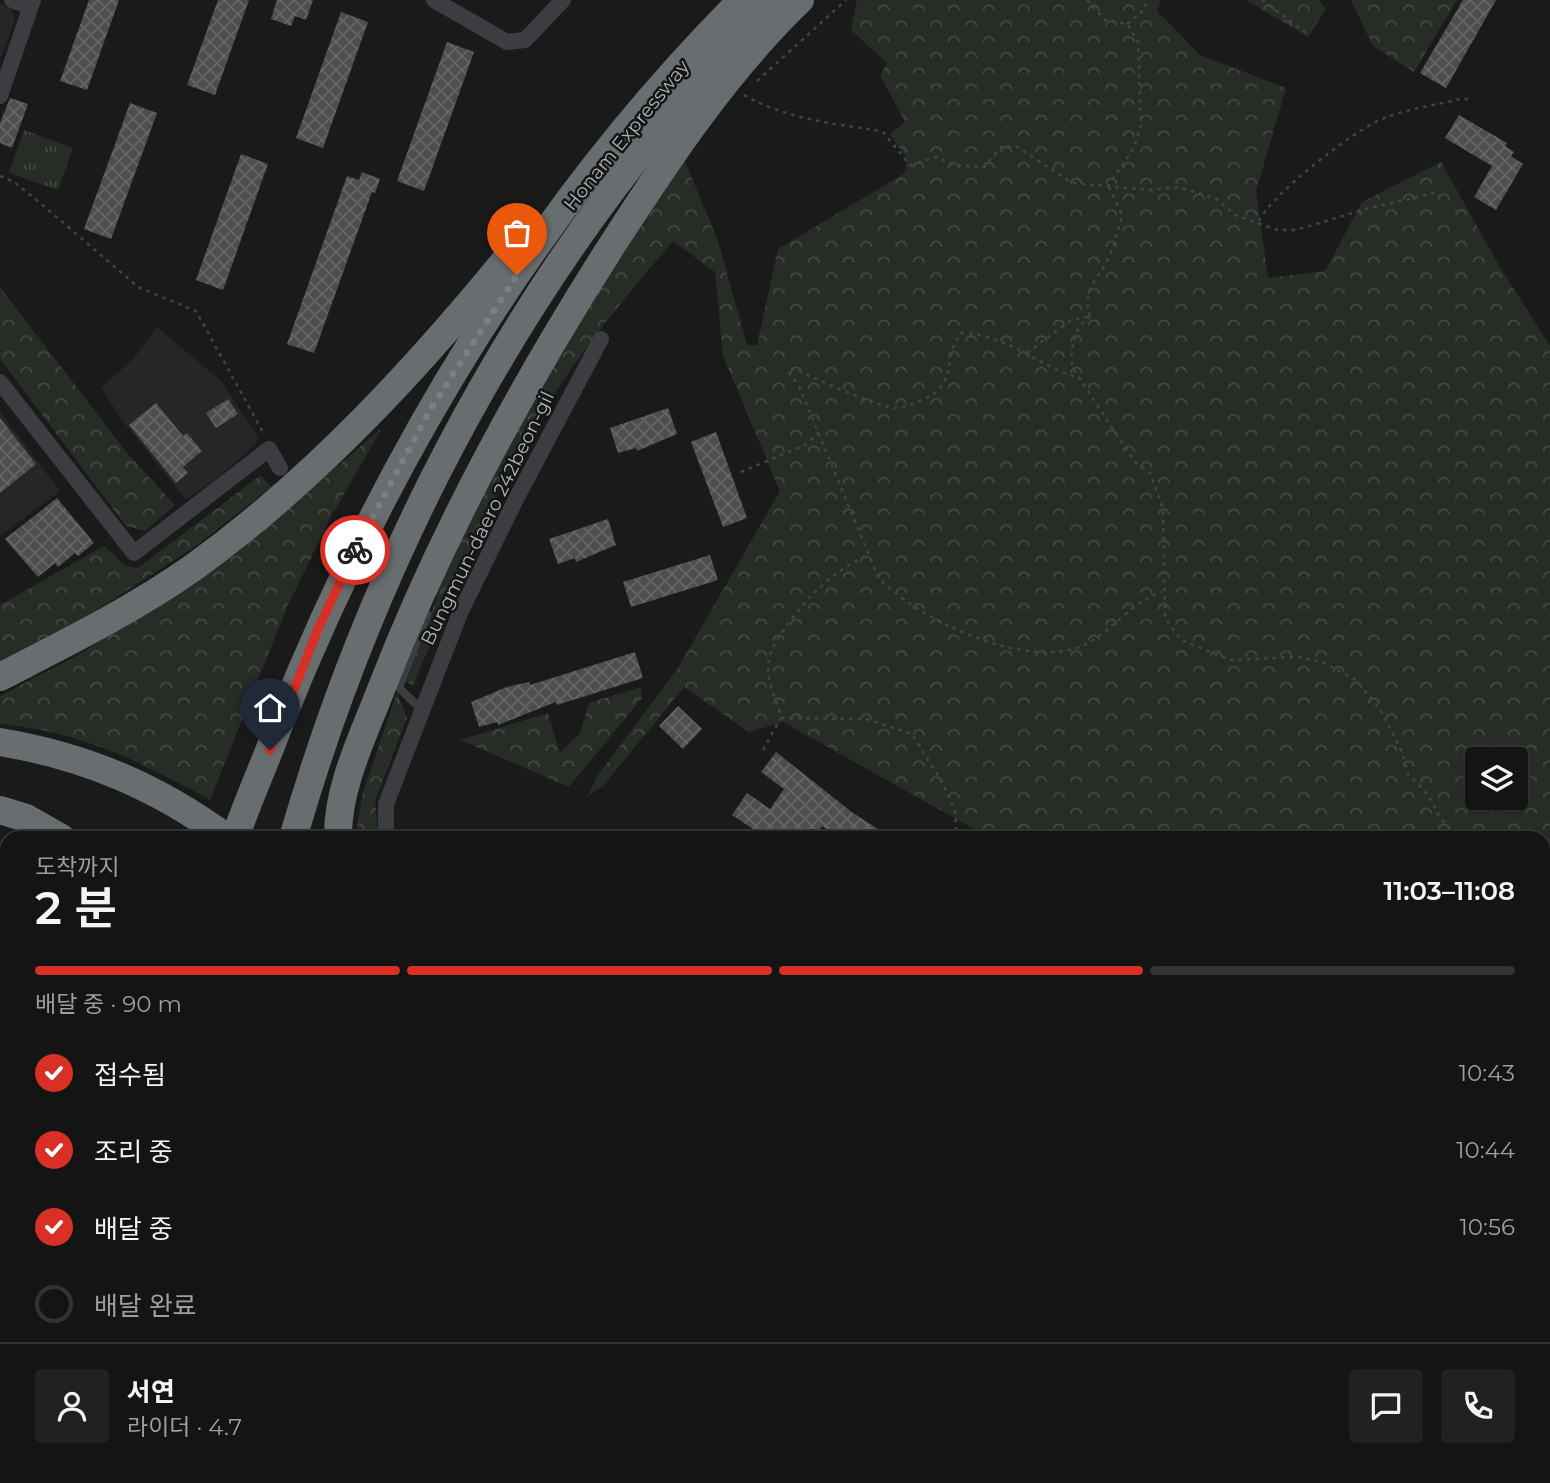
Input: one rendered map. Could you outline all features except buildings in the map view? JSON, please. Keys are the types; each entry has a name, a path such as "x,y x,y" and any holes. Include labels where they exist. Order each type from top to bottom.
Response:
{"highway":[{"name":"Honam Expressway","path":"236,831 318,629 375,509 459,362 530,255 639,112 742,0"},
{"name":"Honam Expressway","path":"306,826 344,689 397,555 488,381 538,297 621,179 699,83 776,0"},
{"path":"306,826 396,592 431,515 483,416 563,287 651,161 713,87 800,0"},
{"path":"339,831 346,788 415,601 518,398 652,183 771,29"},
{"path":"0,677 137,604 194,567 265,511 331,452 430,348 552,202 639,112"},
{"path":"0,742 81,760 118,774 231,831"},
{"path":"0,810 26,818 49,831"}],"street":[{"path":"0,96 31,3 12,0"},
{"path":"434,0 507,43 524,40 563,0"},
{"name":"Bungmun-daero 242beon-gil","path":"386,831 386,804 421,709 466,601 601,339"},
{"path":"0,382 134,553 269,449 280,468"}],"lane":[{"path":"421,709 399,688 432,602"},
{"path":"0,1444 0,1464"}],"path":[{"path":"736,103 846,0"},
{"path":"1087,0 1105,20 1127,24 1138,42 1141,125 1134,148 1108,186"},
{"path":"1127,24 1143,10 1147,0"},
{"path":"1262,0 1309,35"},
{"path":"744,95 760,104 806,119 882,131 910,166 937,157 953,164 984,167 1001,147 1016,146 1072,183 1150,190 1178,187 1217,199 1235,215 1278,230 1296,230 1366,209 1440,192"},
{"path":"1258,223 1265,209 1291,182 1381,120 1460,99 1473,99"},
{"path":"0,176 14,182 38,201 138,287 196,310 269,449"},
{"path":"1090,316 1086,305 1088,291 1109,259 1122,215 1108,186"},
{"path":"1027,352 1070,321 1090,316"},
{"path":"1090,316 1081,323 1071,349 1072,367 1134,461 1150,473 1163,509 1166,544 1163,592 1165,618 1181,640 1230,660 1298,657 1322,663 1356,680 1380,709 1402,752 1408,774 1429,796 1439,817 1452,831"},
{"path":"1082,379 1048,366 1027,352 979,334 961,333 950,348 948,374 939,390 923,399 895,408 877,404 794,368 788,372 799,386 819,432 830,468 878,577 893,594 914,609 1003,646 1045,654 1086,645 1127,616 1144,597 1163,592"},
{"path":"741,472 805,445 819,432"},
{"path":"763,750 781,718 768,669 773,644 820,584 840,569 869,554"},
{"path":"781,718 866,719 912,734 942,782 955,810 956,831"}],"shaded area":[{"path":"0,4 12,9 15,19 0,60"},
{"path":"157,327 222,382 258,437 256,444 220,476 186,500 122,420 101,388 134,358"},
{"path":"0,412 60,491 0,536"}],"green space":[{"path":"857,0 1161,0 1157,11 1200,55 1286,88 1256,191 1268,278 1325,271 1362,202 1441,162 1497,262 1550,346 1550,831 978,831 783,722 749,732 684,687 603,786 587,797 596,778 678,668 780,491 723,356 715,272 673,241 626,296 555,393 514,463 477,536 413,686 406,681 437,597 431,590 532,388 682,154 718,241 747,345 757,345 778,249 905,173 907,159 890,134 905,122 880,75 887,63 851,30"},
{"path":"1246,0 1319,0 1326,9 1308,37"},
{"path":"1351,0 1457,0 1414,72 1373,46"},
{"path":"24,130 73,148 58,190 9,173"},
{"path":"0,287 127,453 175,505 145,531 126,526 0,359"},
{"path":"382,428 333,513 287,607 210,800 109,750 57,733 0,724 0,696 78,655 240,550"},
{"path":"261,475 271,487 196,546 78,622 0,664 0,605 104,546 126,566 138,568"},
{"path":"641,687 642,698 569,787 460,740 548,713 560,753 580,733 589,703"},
{"path":"397,693 407,718 375,801 378,831 356,831 363,792"}],"way so far":[{"path":"355,550 430,410 517,275"}],"route":[{"path":"270,750 318,629 355,550"}]}
